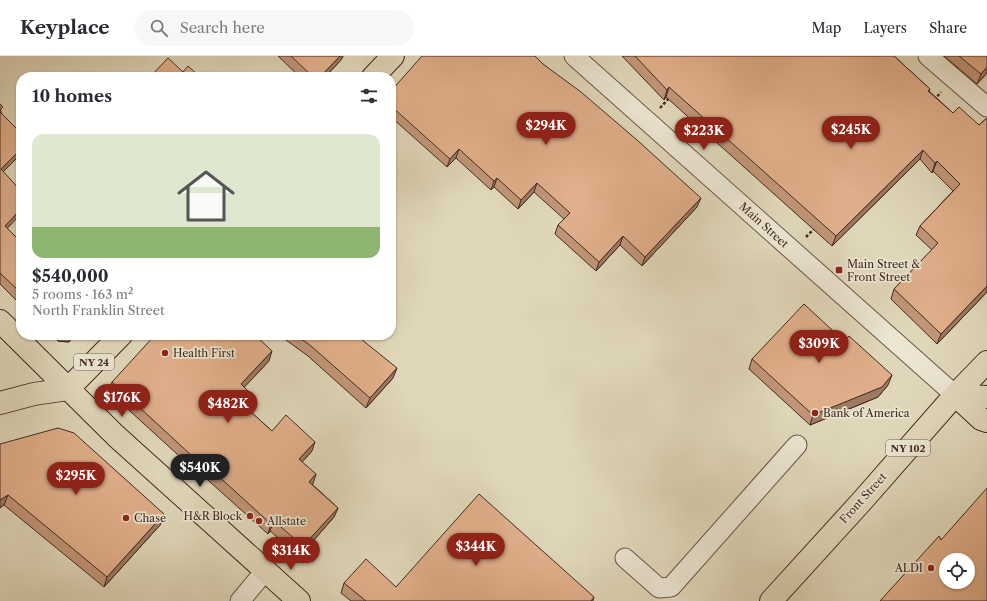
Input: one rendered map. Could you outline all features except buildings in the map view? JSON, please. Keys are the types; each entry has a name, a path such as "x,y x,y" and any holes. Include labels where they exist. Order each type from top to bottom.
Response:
{"main road":[{"path":"378,72 393,56"},
{"path":"0,321 16,337"},
{"path":"19,340 116,436 299,601"},
{"name":"NY 24","path":"68,389 116,340"},
{"name":"Front Street","path":"771,601 862,501 955,394 987,362"},
{"path":"955,394 987,384"},
{"path":"0,403 34,394 68,389"},
{"path":"955,394 987,397"},
{"path":"955,394 981,419 987,422"}],"street":[{"name":"Main Street","path":"574,56 955,394"},
{"path":"928,56 987,108"},
{"path":"625,558 659,588 671,588 797,445"},
{"path":"240,601 265,570"}],"path":[{"path":"932,101 954,78"},
{"path":"648,122 673,94"},
{"path":"793,251 818,224"}],"place":[{"name":"Main Street & Front Street","path":"839,270"},
{"name":"Health First","path":"165,353"},
{"name":"Bank of America","path":"815,413"},
{"name":"H&R Block","path":"250,516"},
{"name":"Chase","path":"126,518"},
{"name":"Allstate","path":"259,521"},
{"name":"ALDI","path":"931,568"}]}
